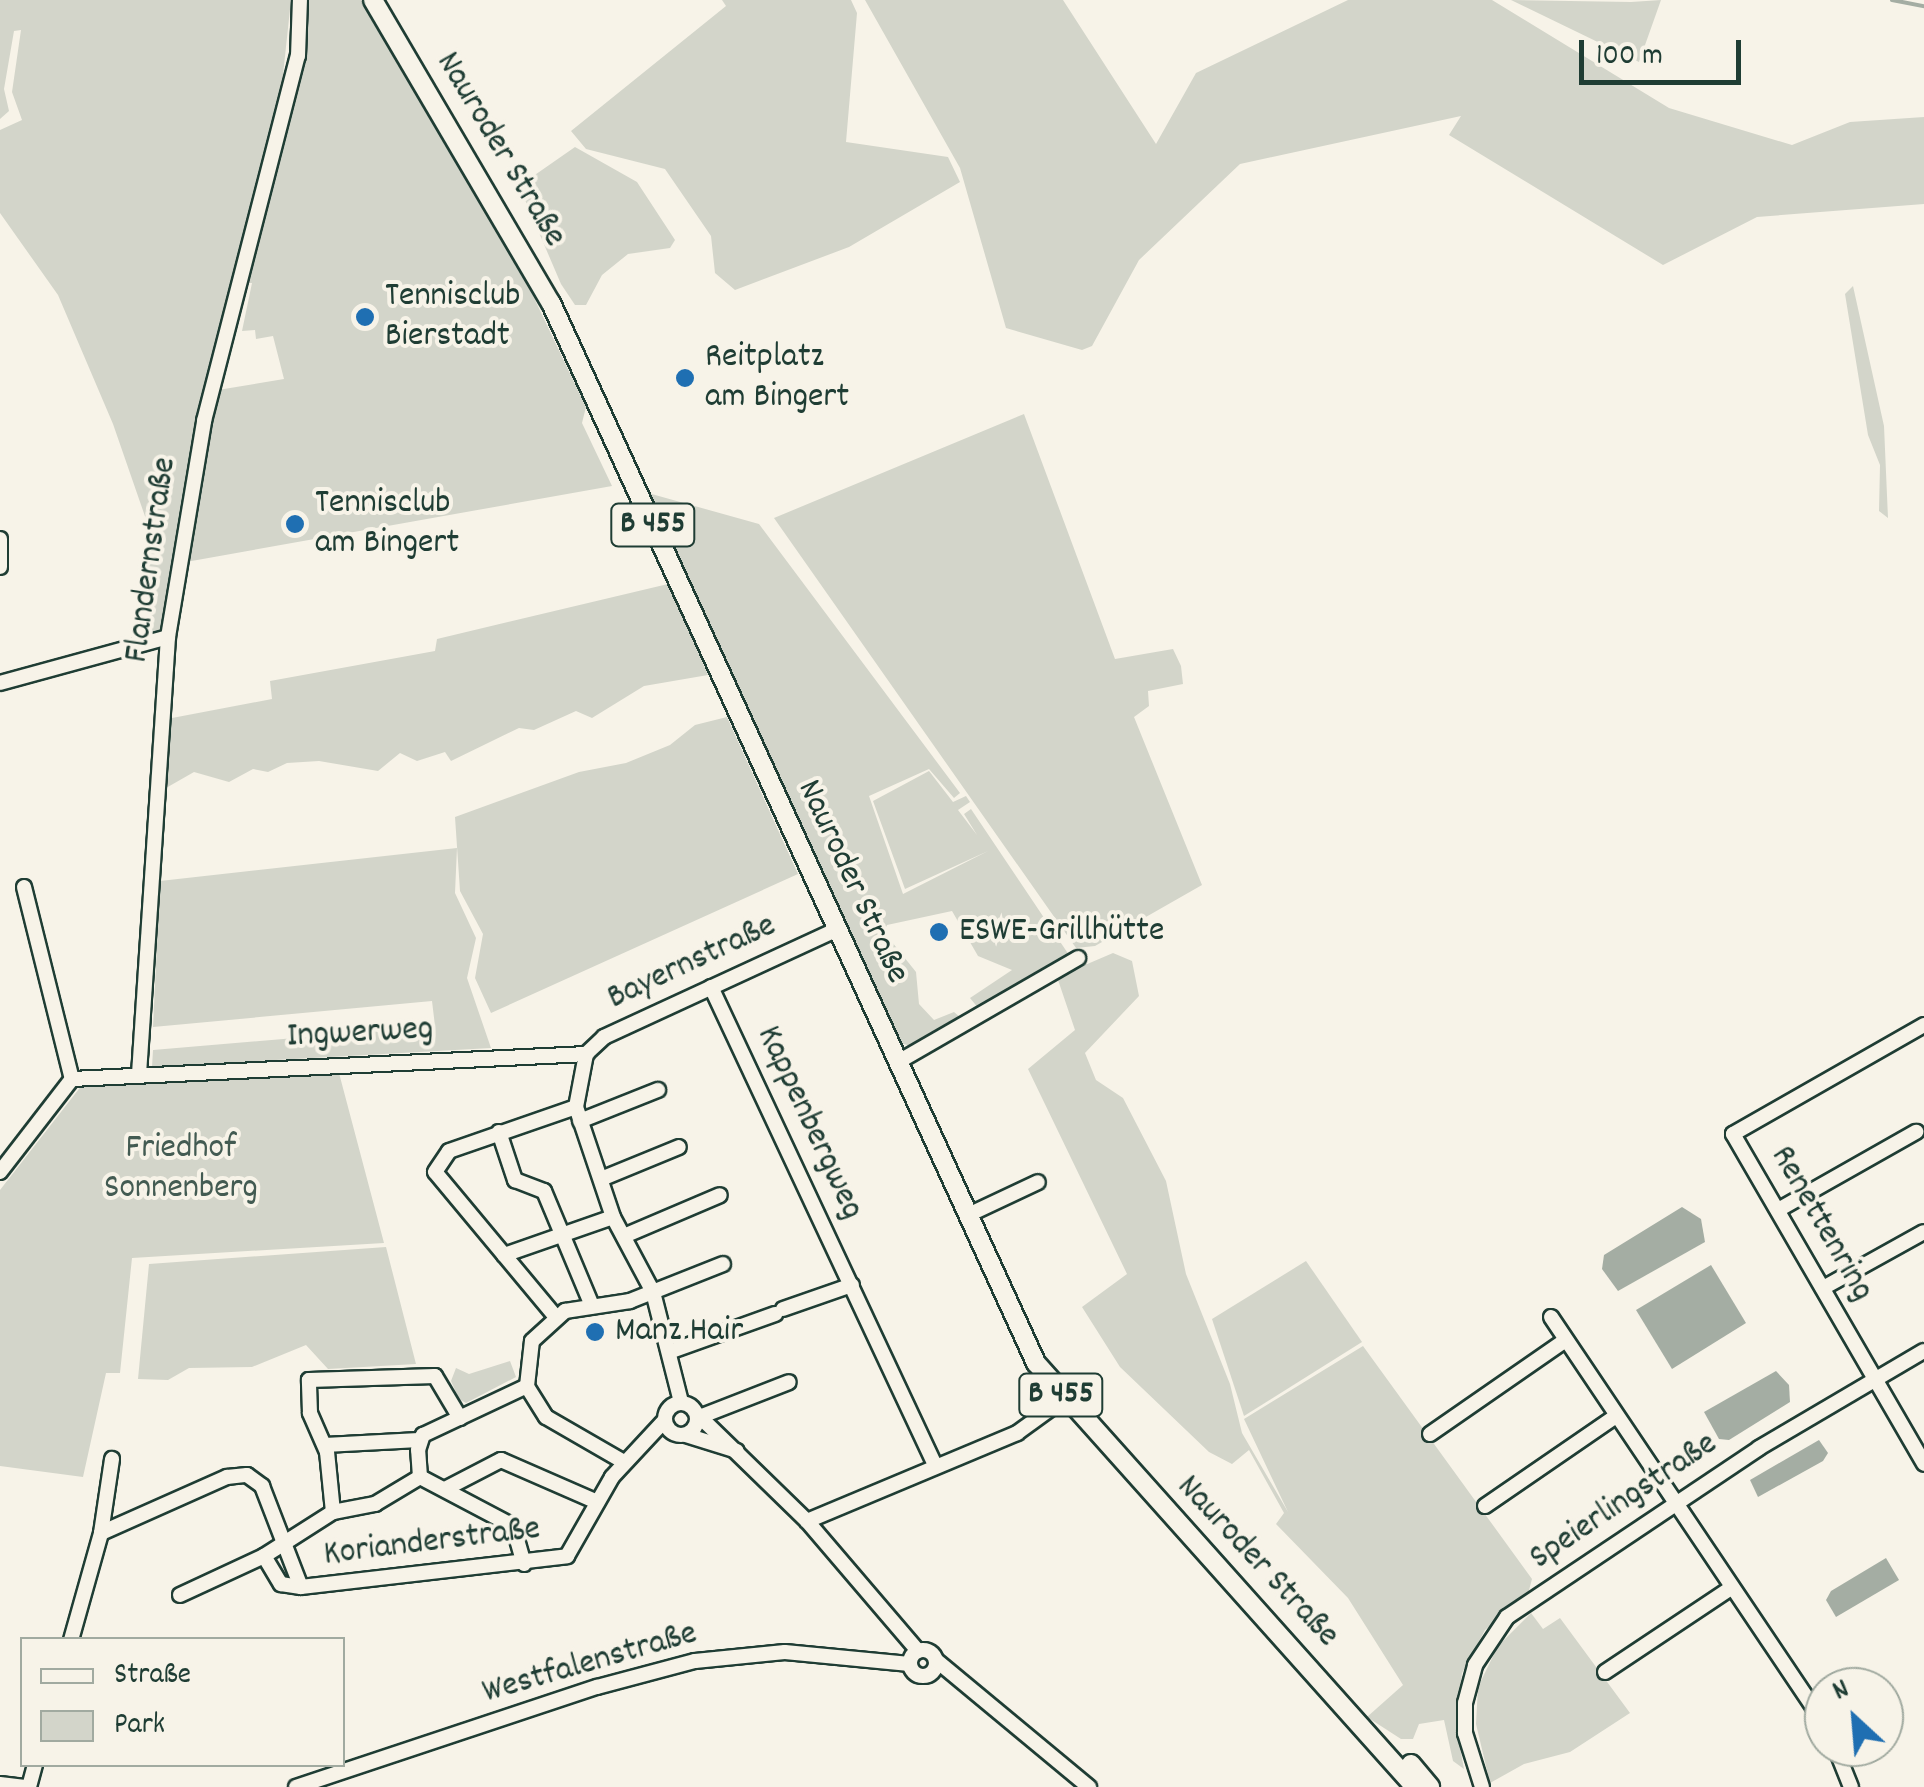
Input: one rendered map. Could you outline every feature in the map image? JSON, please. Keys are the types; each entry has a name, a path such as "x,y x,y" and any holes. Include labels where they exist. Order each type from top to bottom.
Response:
{"main road":[{"name":"Nauroder Straße","path":"373,0 550,303 1028,1348 1064,1399 1364,1726 1415,1787"},
{"name":"Nauroder Straße","path":"1364,1726 1430,1787"}],"street":[{"name":"Flandernstraße","path":"139,1074 168,637 204,420 298,56 300,0"},
{"path":"0,538 0,567"},
{"path":"0,683 168,637"},
{"path":"24,888 72,1080"},
{"name":"Bayernstraße","path":"578,1114 586,1054 604,1037 836,930"},
{"path":"898,1062 1078,958"},
{"name":"Kappenbergweg","path":"711,986 936,1465"},
{"name":"Renettenring","path":"1924,1025 1734,1134 1924,1464"},
{"name":"Ingwerweg","path":"139,1074 586,1054"},
{"path":"0,1172 72,1080 139,1074"},
{"path":"554,1316 436,1172 448,1150 499,1132 658,1090"},
{"path":"578,1114 613,1216 653,1292 680,1402 700,1415 807,1520 925,1677 968,1691"},
{"path":"499,1132 516,1180 544,1191 592,1306"},
{"path":"1778,1210 1916,1132"},
{"path":"601,1179 678,1147"},
{"path":"968,1215 1038,1182"},
{"path":"624,1236 720,1195"},
{"path":"504,1255 613,1216"},
{"path":"1823,1288 1924,1232"},
{"path":"624,1462 546,1417 527,1386 528,1352 554,1316 653,1292 723,1264"},
{"path":"668,1352 852,1285"},
{"path":"1551,1317 1804,1693"},
{"path":"1430,1434 1566,1340"},
{"name":"Speierlingstraße","path":"1480,1783 1465,1704 1492,1636 1525,1603 1676,1504 1924,1351"},
{"path":"333,1512 325,1445 310,1414 309,1380 435,1376 460,1418"},
{"path":"686,1434 700,1415 789,1382"},
{"path":"325,1445 420,1440 527,1386"},
{"path":"807,1520 1016,1433 1064,1399"},
{"path":"680,1402 665,1420 672,1432 738,1451"},
{"path":"1484,1506 1616,1416"},
{"name":"Korianderstraße","path":"264,1556 282,1584 301,1588 568,1556 624,1462 665,1420"},
{"path":"420,1440 420,1478"},
{"path":"72,1637 101,1532 112,1458"},
{"name":"Korianderstraße","path":"445,1489 501,1460 597,1502"},
{"name":"Korianderstraße","path":"101,1532 237,1473 262,1486 288,1542 301,1588"},
{"path":"420,1478 512,1526 524,1564"},
{"path":"180,1595 264,1556 333,1512 376,1504 420,1478"},
{"path":"1605,1672 1731,1588"},
{"name":"Westfalenstraße","path":"296,1787 597,1686 695,1661 785,1652 914,1658"},
{"path":"914,1658 936,1660 968,1691 1089,1787"},
{"path":"925,1677 936,1660"},
{"path":"0,1784 27,1787"}],"green space":[{"path":"0,0 291,0 280,103 163,632 147,634 148,525 113,424 58,295 0,213 0,130 22,120 12,92 21,30 14,31 4,89 9,111 0,119"},
{"path":"307,0 361,0 505,237 586,407 582,423 612,486 186,562 218,390 284,379 273,336 256,339 255,330 242,331 252,283 246,283 304,63"},
{"path":"722,0 851,0 857,13 846,142 948,157 960,182 849,247 735,290 715,273 711,236 665,169 586,149 571,131 726,6"},
{"path":"865,0 1063,0 1156,144 1196,73 1348,0 1492,0 1669,108 1792,145 1850,122 1924,117 1924,204 1757,217 1663,265 1449,135 1461,116 1240,164 1139,260 1092,346 1082,350 1006,328 960,168"},
{"path":"1511,0 1631,2 1661,0 1639,62"},
{"path":"575,147 637,182 675,240 670,248 628,254 602,275 586,305 575,305 561,284 519,186"},
{"path":"1853,286 1884,426 1888,518 1879,511 1880,465 1868,435 1845,294"},
{"path":"1024,414 1115,659 1173,649 1181,666 1183,684 1148,691 1149,706 1134,717 1202,885 1095,946 1076,948 774,518"},
{"path":"648,493 759,524 960,793 954,798 929,769 869,796 903,894 988,851 905,889 873,801 929,771 953,802 966,796 970,802 958,810 977,835 964,814 971,809 1069,955 979,1009 970,998 1012,970 978,956 952,911 887,925 884,932 916,972 919,1004 934,1020 954,1012 961,1018 912,1046 899,1043"},
{"path":"668,584 708,675 644,686 592,718 576,711 534,730 519,728 451,761 445,752 417,761 400,753 378,771 319,761 287,763 268,772 253,769 229,782 194,772 166,788 172,718 272,699 270,681 435,651 437,639"},
{"path":"727,717 798,874 491,1013 475,978 483,934 460,891 455,817 579,772 626,763 670,745 695,725"},
{"path":"457,848 455,893 476,938 467,978 491,1048 152,1067 153,1050 435,1026 432,1001 153,1027 160,881"},
{"path":"1113,953 1132,961 1139,996 1085,1053 1096,1080 1123,1098 1166,1181 1186,1274 1230,1384 1242,1433 1288,1512 1244,1419 1363,1346 1532,1579 1528,1594 1485,1630 1462,1673 1456,1727 1464,1769 1453,1761 1444,1720 1419,1724 1413,1739 1401,1739 1367,1717 1403,1685 1348,1598 1276,1524 1284,1513 1249,1450 1232,1464 1209,1452 1120,1367 1082,1307 1127,1274 1028,1069 1075,1030 1057,977"},
{"name":"Friedhof Sonnenberg","path":"339,1073 384,1243 132,1258 120,1373 106,1373 83,1477 0,1466 0,1190 82,1085"},
{"path":"386,1247 416,1364 328,1369 306,1345 252,1367 189,1368 168,1380 138,1379 149,1264"},
{"path":"1306,1261 1362,1342 1244,1416 1212,1319"},
{"path":"510,1361 516,1377 466,1403 459,1399 451,1381 456,1368 469,1374"},
{"path":"1531,1613 1543,1629 1560,1618 1630,1713 1570,1752 1524,1764 1490,1783 1476,1724 1478,1687 1498,1646"}],"shaded area":[{"path":"1682,1207 1701,1219 1705,1242 1618,1291 1602,1269 1604,1255"},
{"path":"1711,1265 1746,1323 1672,1369 1636,1310"},
{"path":"1776,1371 1789,1385 1790,1402 1729,1440 1719,1439 1704,1412"},
{"path":"1819,1440 1828,1453 1823,1461 1758,1497 1750,1480"},
{"path":"1886,1558 1899,1580 1836,1617 1826,1600 1831,1591"}],"waterway":[{"path":"1892,0 1924,6"}],"place":[{"name":"Tennisclub Bierstadt","path":"365,317"},
{"name":"Reitplatz am Bingert","path":"685,378"},
{"name":"Tennisclub am Bingert","path":"295,524"},
{"name":"ESWE-Grillhütte","path":"939,932"},
{"name":"Manz Hair","path":"595,1332"}]}
